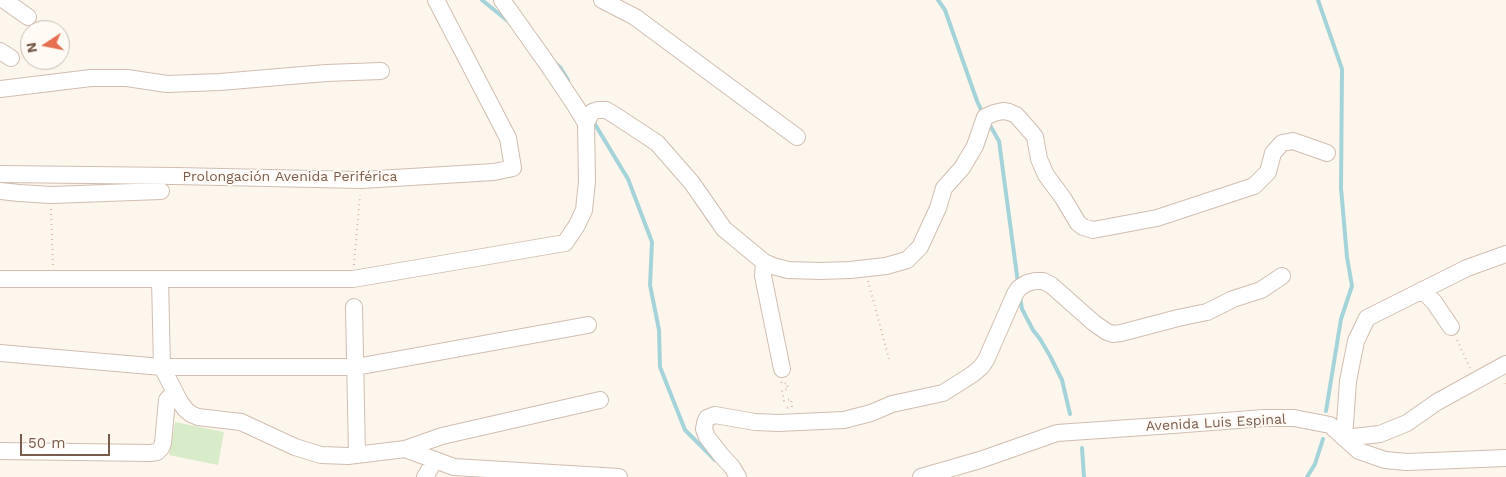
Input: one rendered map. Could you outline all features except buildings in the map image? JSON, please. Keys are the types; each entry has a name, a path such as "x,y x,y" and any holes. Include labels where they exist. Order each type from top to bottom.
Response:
{"street":[{"path":"4,0 28,18"},
{"name":"Prolongación Avenida Periférica","path":"0,174 361,180 494,172 513,168 508,138 436,0"},
{"path":"0,279 352,279 565,243 577,226 584,210 587,180 586,122 502,0"},
{"path":"602,0 635,17 798,137"},
{"path":"0,89 91,78 127,78 167,84 381,71"},
{"path":"586,122 592,112 606,110 657,143 692,183 724,229 764,262 788,270 820,271 864,268 897,264 906,260 920,247 938,208 944,188 962,168 974,146 985,118 994,113 1004,111 1016,115 1032,133 1035,137 1039,158 1046,175 1078,223 1083,227 1093,230 1157,218 1254,186 1268,172 1273,154 1282,144 1293,142 1327,153"},
{"path":"0,191 51,195 161,191"},
{"path":"1506,254 1467,268 1367,318 1356,341 1348,381 1344,438 1380,434 1407,423 1437,402 1506,364"},
{"path":"764,262 763,276 782,369"},
{"path":"738,477 707,437 704,428 707,418 715,415 740,420 778,423 844,420 871,413 892,404 943,393 981,367 1015,294 1027,282 1035,280 1051,285 1094,323 1113,334 1206,312 1233,299 1261,290 1282,276"},
{"path":"160,279 162,367 174,392 186,410 198,417 241,422 295,447 321,455 348,456 404,449 442,436 600,400"},
{"path":"1422,290 1434,302 1451,327"},
{"path":"354,307 357,455"},
{"path":"0,353 162,367 356,367 588,325"},
{"path":"0,451 158,452 163,443 167,400 174,392"},
{"name":"Avenida Luis Espinal","path":"921,477 980,460 1057,433 1264,418 1294,418 1330,425 1359,451 1385,460 1406,462 1506,458"},
{"path":"404,449 454,467 619,477"},
{"path":"425,477 435,460"}],"path":[{"path":"352,279 361,180"},
{"path":"51,195 53,279"},
{"path":"864,268 889,359"},
{"path":"1451,327 1476,381"},
{"path":"782,369 786,376 780,378 782,384 787,383 788,389 782,390 784,401 791,399 792,407 785,408 793,412"}],"green space":[{"path":"175,422 224,432 218,465 169,455"}],"waterway":[{"path":"482,0 509,22"},
{"path":"938,0 945,10 983,114"},
{"path":"1318,0 1342,69 1341,188 1347,257 1352,286 1341,319 1326,411"},
{"path":"555,63 560,67 568,80"},
{"path":"593,121 628,179 652,242 650,285 659,330 660,367 685,430 715,460"},
{"path":"988,122 999,141 1018,283"},
{"path":"1020,297 1022,309 1062,380 1070,414"},
{"path":"1307,477 1315,464 1323,439"},
{"path":"1082,448 1084,477"}]}
